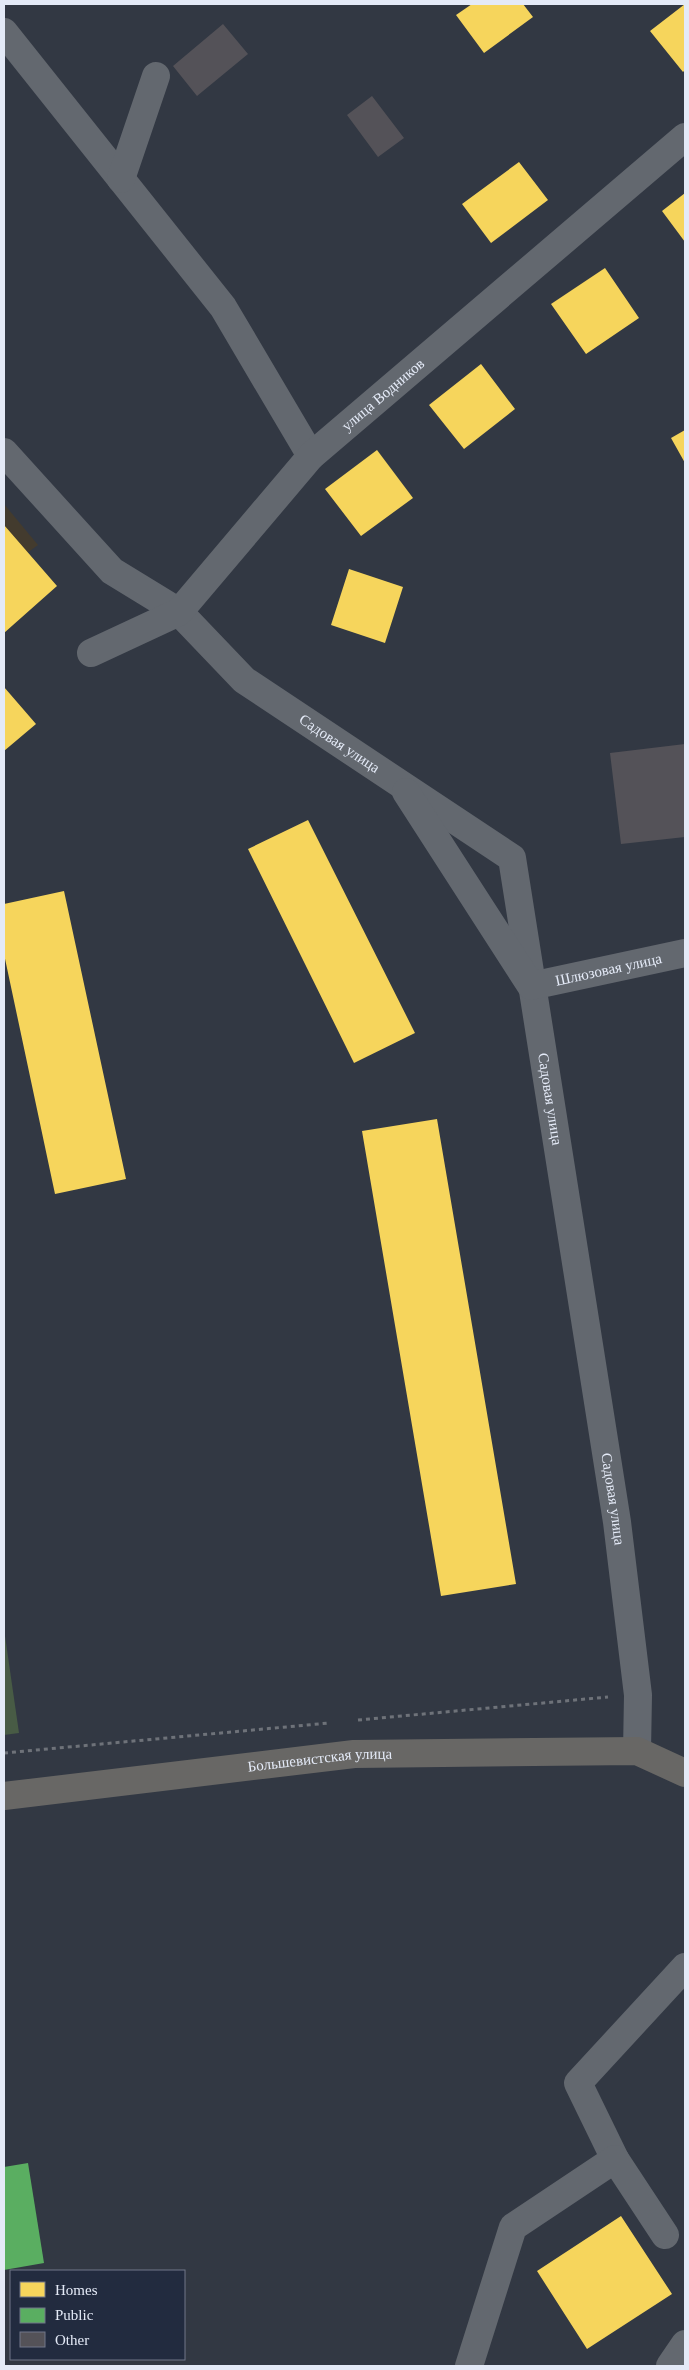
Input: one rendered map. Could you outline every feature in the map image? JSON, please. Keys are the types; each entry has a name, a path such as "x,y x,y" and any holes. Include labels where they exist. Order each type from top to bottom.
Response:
{"main road":[{"path":"637,1751 685,1773"},
{"name":"Большевистская улица","path":"4,1796 354,1754 637,1751"}],"street":[{"path":"4,32 223,307 311,456"},
{"path":"121,179 156,76"},
{"name":"улица Водников","path":"91,652 179,612 311,456 685,137"},
{"name":"Садовая улица","path":"4,452 112,571 179,612 244,680 512,858 617,1522 638,1695 637,1751"},
{"path":"401,784 531,986"},
{"name":"Шлюзовая улица","path":"531,986 685,954"},
{"path":"665,2235 615,2159 578,2083 685,1967"},
{"path":"470,2366 513,2228 615,2159"},
{"path":"670,2366 685,2344"}],"path":[{"path":"351,1721 638,1695"},
{"path":"4,1754 331,1723"}],"shaded area":[{"path":"4,504 38,545 4,570"}],"green space":[{"path":"4,1629 19,1733 4,1735"}],"building: Homes":[{"path":"472,4 523,4 533,17 484,53 456,15"},
{"path":"685,4 685,70 683,72 650,31"},
{"path":"519,162 548,200 491,243 462,204"},
{"path":"685,193 685,242 662,211"},
{"path":"605,268 639,318 586,354 551,304"},
{"path":"481,364 515,409 464,449 429,405"},
{"path":"685,430 685,463 671,438"},
{"path":"377,450 413,498 361,536 325,489"},
{"path":"4,525 57,586 4,633"},
{"path":"349,569 403,587 385,643 331,625"},
{"path":"4,687 36,724 4,751"},
{"path":"308,820 415,1033 354,1063 248,849"},
{"path":"64,891 126,1179 55,1194 4,954 4,904"},
{"path":"437,1119 516,1584 441,1596 362,1131"},
{"path":"621,2216 672,2294 587,2349 537,2271"}],"building: Public":[{"path":"28,2163 44,2263 4,2270 4,2167"}],"building: Other":[{"path":"223,24 248,54 197,96 173,66"},
{"path":"372,96 404,138 378,157 347,115"},
{"path":"685,744 685,837 621,844 610,753"}]}
